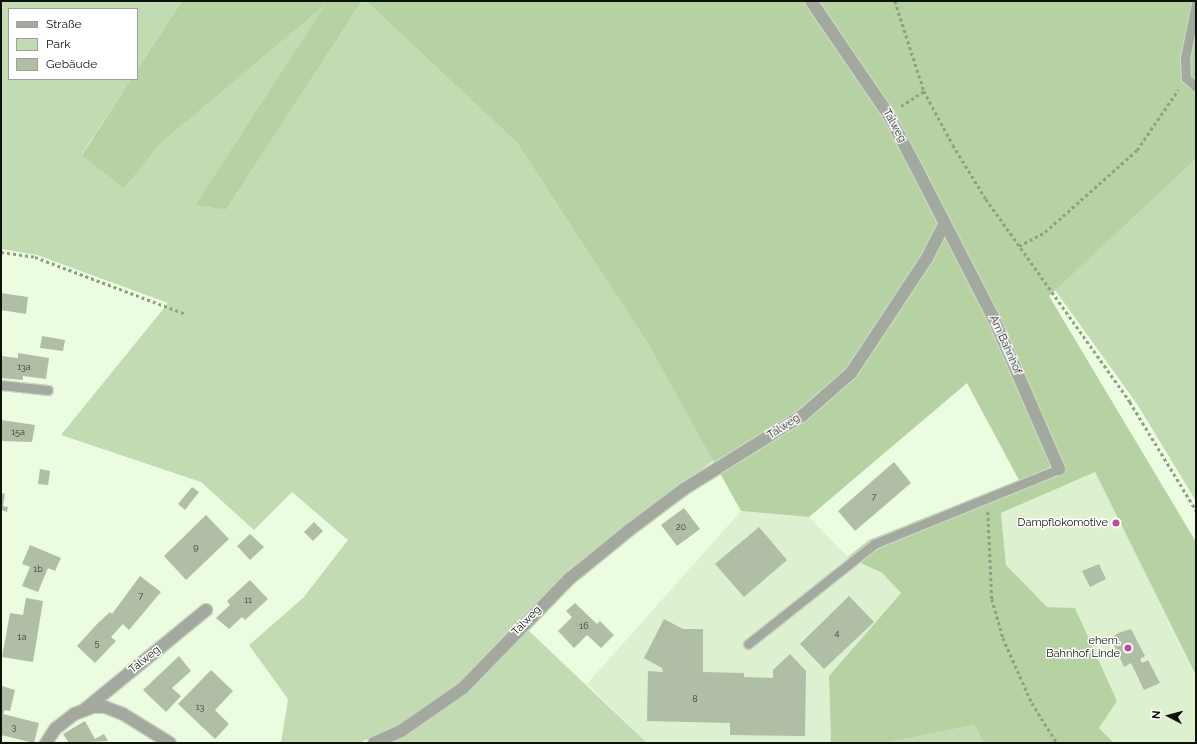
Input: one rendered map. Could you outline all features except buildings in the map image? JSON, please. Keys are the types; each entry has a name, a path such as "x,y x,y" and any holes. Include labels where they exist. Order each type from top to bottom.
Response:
{"street":[{"name":"Talweg","path":"374,743 401,731 463,688 569,579 628,531 684,489 803,415 851,373 927,258 944,225 888,114 812,1"},
{"name":"Am Bahnhof","path":"944,225 993,317 1059,469"},
{"name":"Talweg","path":"84,710 206,610"},
{"name":"Talweg","path":"46,743 55,729 74,714 84,710 105,706 123,714 170,743"}],"lane":[{"path":"1196,4 1185,58 1186,78 1196,87"},
{"path":"1,385 48,390"},
{"path":"748,644 874,544 1059,469"}],"path":[{"path":"895,1 924,91 969,172 1019,246 1130,402 1196,510"},
{"path":"1019,246 1046,232 1137,150 1186,78"},
{"path":"888,114 924,91"},
{"path":"1,252 35,257 186,314"},
{"path":"988,499 994,606 1003,638 1032,704 1057,743"}],"shaded area":[{"path":"182,1 362,1 226,210 195,205 325,5 160,144 124,189 82,155 130,80 138,80 138,68"},
{"path":"366,1 1196,1 1196,159 1049,296 1196,542 1196,675 1095,472 1001,513 1006,565 1047,607 1075,608 1117,701 1099,728 1114,743 984,743 974,725 886,743 831,743 829,676 901,593 882,573 848,557 869,540 1019,480 967,383 809,517 741,511 650,347 517,143"},
{"path":"1095,472 1196,675 1196,743 1114,743 1099,728 1117,701 1075,608 1047,607 1006,565 1001,513"},
{"path":"741,511 809,517 848,557 882,573 901,593 829,676 831,743 647,743 587,684"}],"green space":[{"path":"1,1 182,1 138,68 138,8 8,8 8,80 130,80 82,154 124,189 160,144 326,4 195,205 226,210 362,1 366,1 517,143 650,347 714,460 571,568 456,685 397,726 359,743 281,743 288,699 249,645 303,598 348,540 292,492 254,530 201,482 61,435 168,303 37,255 1,249"},
{"path":"1196,159 1196,501 1137,404 1055,290"},
{"path":"527,629 647,743 388,743"},
{"path":"974,725 984,743 886,743"}],"place":[{"name":"Dampflokomotive","path":"1116,523"},
{"name":"ehem. Bahnhof Linde","path":"1128,648"}]}
